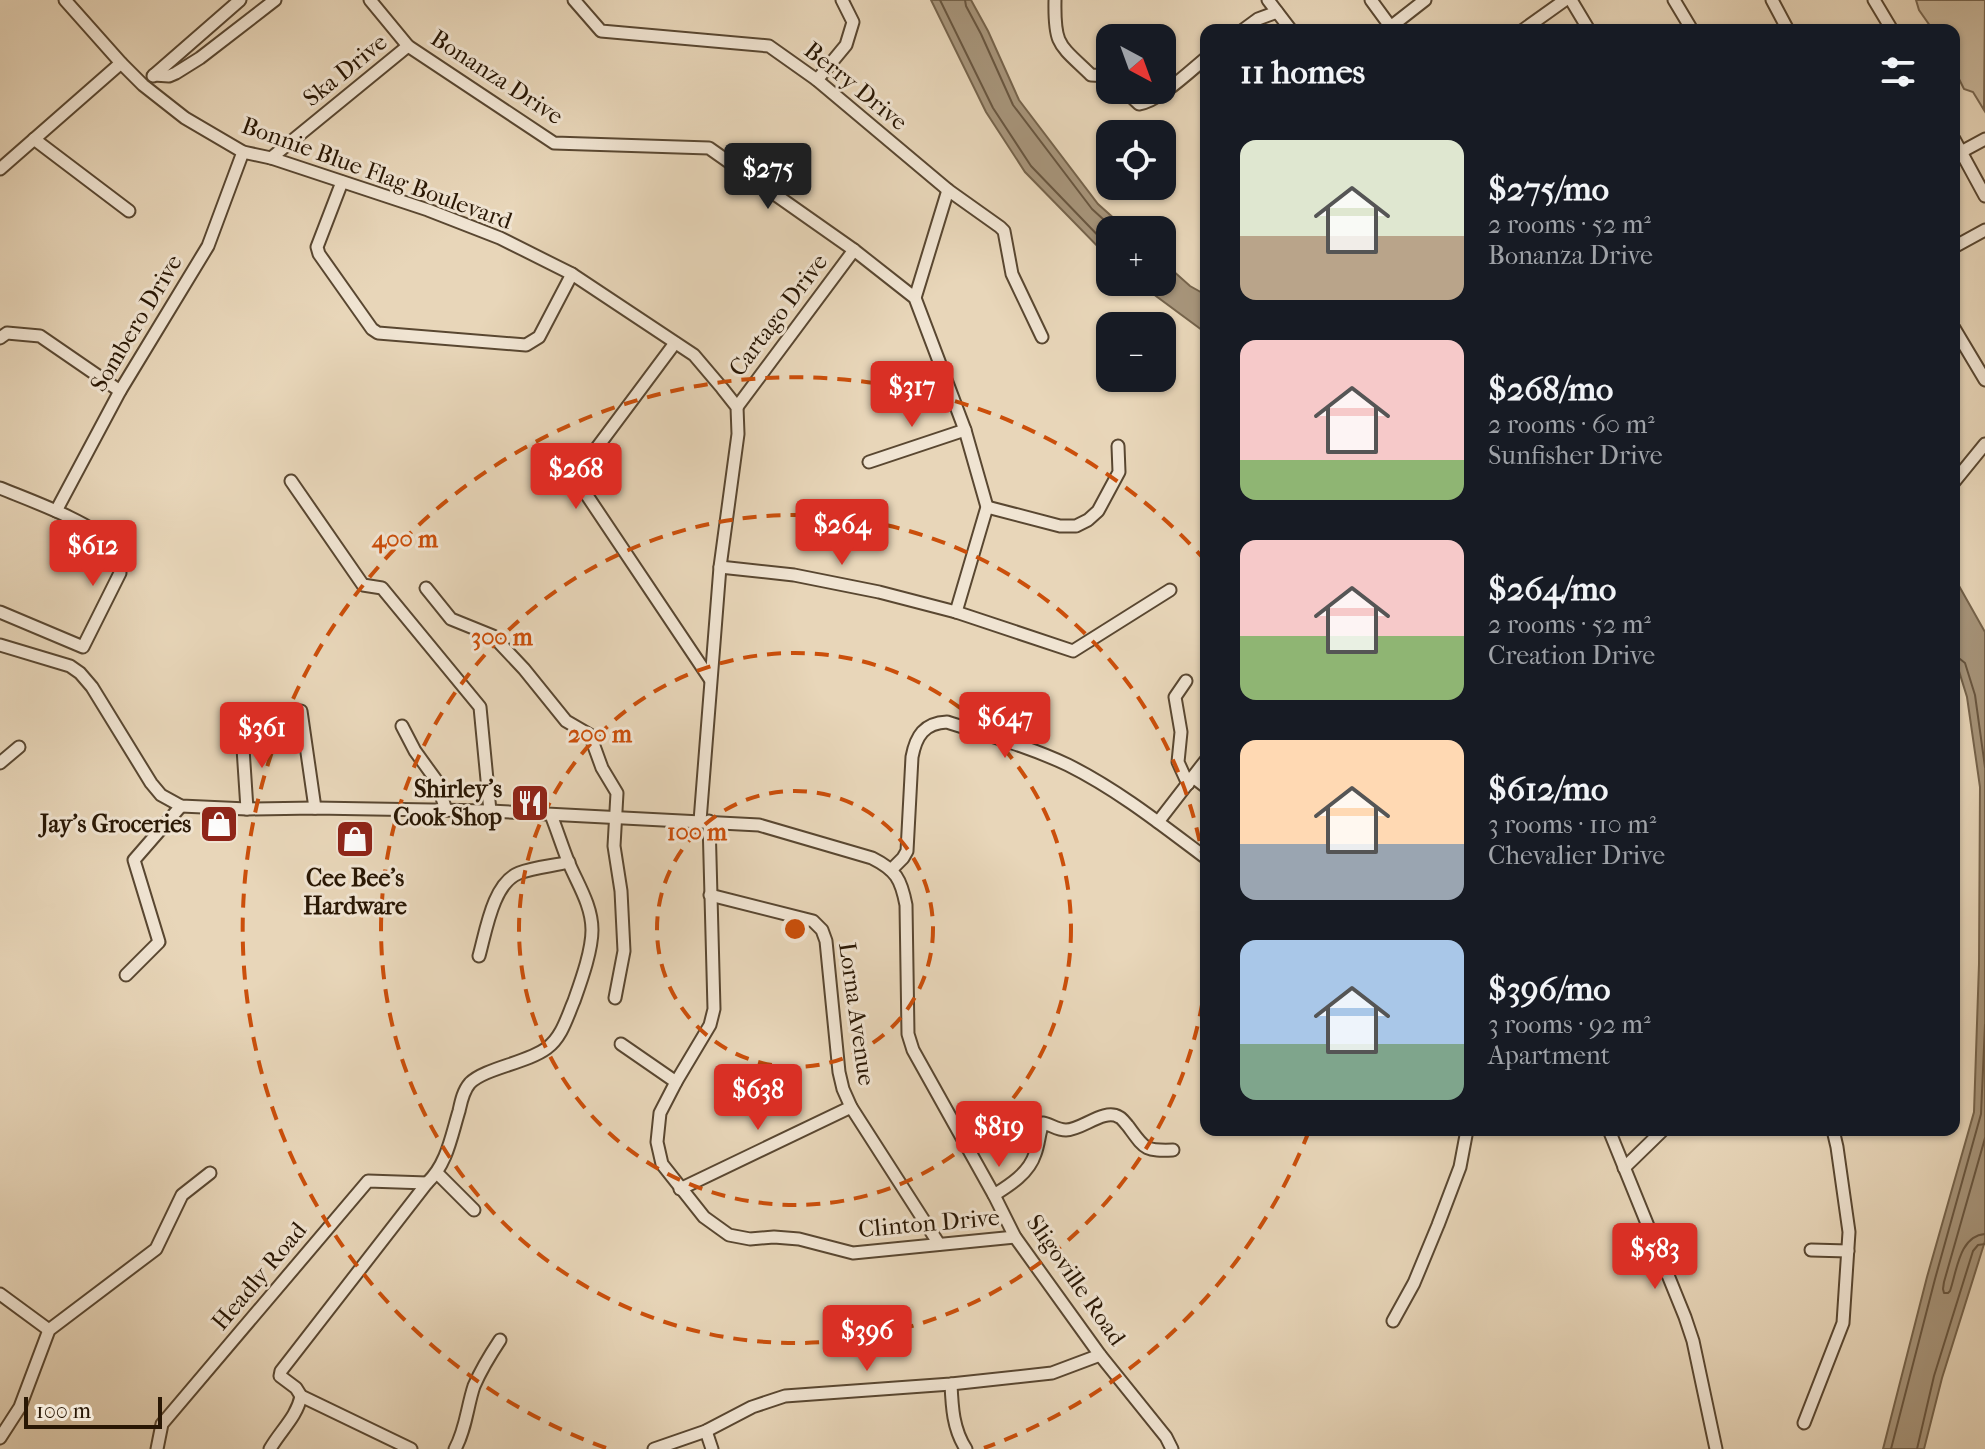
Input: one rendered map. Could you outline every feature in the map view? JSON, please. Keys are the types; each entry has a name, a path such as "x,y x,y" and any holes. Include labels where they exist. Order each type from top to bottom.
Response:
{"street":[{"name":"Bonnie Blue Flag Boulevard","path":"65,0 143,85 185,118 243,152 271,158 428,210 500,238 572,274 694,355 737,407"},
{"path":"143,85 240,0"},
{"path":"154,75 176,73 275,0"},
{"name":"Bonanza Drive","path":"370,0 408,46 554,143 709,148 854,250 915,298"},
{"name":"Berry Drive","path":"574,0 601,31 769,46 817,80 948,190 1004,231 1012,274 1042,337"},
{"path":"817,80 846,45 853,22 842,0"},
{"path":"1055,0 1055,28 1059,44 1091,75 1096,75"},
{"path":"1268,0 1286,24"},
{"path":"1371,0 1389,24"},
{"path":"1398,24 1425,0"},
{"path":"1531,24 1565,0"},
{"path":"1571,0 1585,24"},
{"path":"1674,0 1688,24"},
{"path":"1772,0 1785,24"},
{"path":"1874,0 1888,24"},
{"path":"1251,24 1277,12"},
{"name":"Ska Drive","path":"271,158 408,46"},
{"path":"1176,80 1200,62"},
{"path":"0,169 121,63"},
{"path":"34,139 129,211"},
{"path":"1985,139 1961,152 1985,196"},
{"name":"Sombero Drive","path":"56,511 120,391 208,246 243,152"},
{"path":"342,182 317,247 372,329 378,333 526,345 539,337 572,274"},
{"path":"948,190 915,298 965,430 987,507 956,612"},
{"path":"1960,244 1985,230"},
{"name":"Cartago Drive","path":"737,407 854,250"},
{"path":"0,338 7,333 40,336 120,391"},
{"path":"1960,338 1985,380"},
{"path":"675,343 581,469 579,479 580,485 710,680"},
{"path":"704,821 710,680 720,567 738,434 737,407"},
{"path":"869,462 965,430"},
{"path":"1960,475 1985,444"},
{"path":"987,507 1060,526 1076,526 1098,511 1119,472 1118,446"},
{"path":"291,481 363,585 382,588 480,707 490,811"},
{"path":"0,488 92,529 111,544 120,560 120,573 83,647 0,612"},
{"path":"720,567 794,575 879,592 956,612 1073,651 1170,590"},
{"path":"426,588 451,619 493,636 566,721 590,735 602,768 617,793 614,846 621,891 624,951 615,998"},
{"path":"0,645 70,666 80,673 92,687 151,783 161,795 181,806 490,811 759,825 872,858 891,870 907,851 915,742 933,723 947,722 1035,751 1099,781 1200,854"},
{"path":"1186,681 1175,697 1181,732 1178,762 1191,780 1200,784"},
{"path":"301,711 315,808"},
{"path":"402,726 436,780 446,810"},
{"path":"242,733 247,809"},
{"path":"0,763 19,747"},
{"path":"1158,822 1200,768"},
{"path":"126,975 159,942 134,860 181,806"},
{"path":"411,1449 301,1396 296,1388 283,1380 281,1371 437,1173 470,1083 537,1055 550,1047 561,1033 578,991 592,930 588,904 551,815"},
{"name":"Clinton Drive","path":"704,821 714,1009 710,1025 660,1113 657,1142 662,1164 680,1189 704,1217 729,1235 750,1239 799,1239 853,1253 1015,1237"},
{"path":"479,956 492,907 508,880 517,873 569,862"},
{"name":"Sligoville Road","path":"891,870 902,885 906,905 909,1042 1015,1237 1172,1449"},
{"name":"Lorna Avenue","path":"710,895 813,921 822,930 826,941 843,1089 851,1107 939,1244"},
{"path":"621,1044 676,1082"},
{"path":"680,1189 851,1107"},
{"path":"994,1195 1010,1185 1035,1157 1043,1123 1046,1122 1056,1129 1066,1130 1112,1115 1120,1117 1142,1146 1156,1151 1173,1150"},
{"path":"1393,1321 1414,1283 1438,1225 1460,1167 1466,1136"},
{"path":"1611,1136 1685,1317 1716,1449"},
{"path":"1624,1168 1657,1136"},
{"path":"1804,1423 1843,1323 1849,1232 1834,1136"},
{"path":"0,1438 20,1407 49,1330 156,1249 182,1195 210,1173"},
{"path":"437,1173 474,1210"},
{"name":"Headly Road","path":"157,1449 162,1424 368,1181 427,1183"},
{"path":"1811,1250 1848,1251"},
{"path":"0,1294 49,1330"},
{"path":"455,1449 462,1436 474,1388 500,1340"},
{"path":"654,1449 706,1431 752,1407 785,1396 1052,1373 1100,1355"},
{"path":"951,1384 953,1417 966,1449"},
{"path":"270,1449 295,1414 301,1396"},
{"path":"706,1431 712,1449"}],"shaded area":[{"path":"1916,0 1985,0 1984,110 1973,92 1964,89 1960,81 1960,24 1929,24"}],"water":[{"path":"931,0 971,0 1019,100 1098,204 1111,216 1096,216 1096,245 1025,172 986,112"},
{"path":"1176,274 1200,292 1200,329 1156,296 1176,296"},
{"path":"1960,588 1985,632 1985,1241 1942,1378 1924,1449 1883,1449 1974,1112 1980,787 1967,697 1960,674"}],"place":[{"name":"Shirley's Cook Shop","path":"530,803"},
{"name":"Jay's Groceries","path":"219,824"},
{"name":"Cee Bee's Hardware","path":"355,839"}]}
